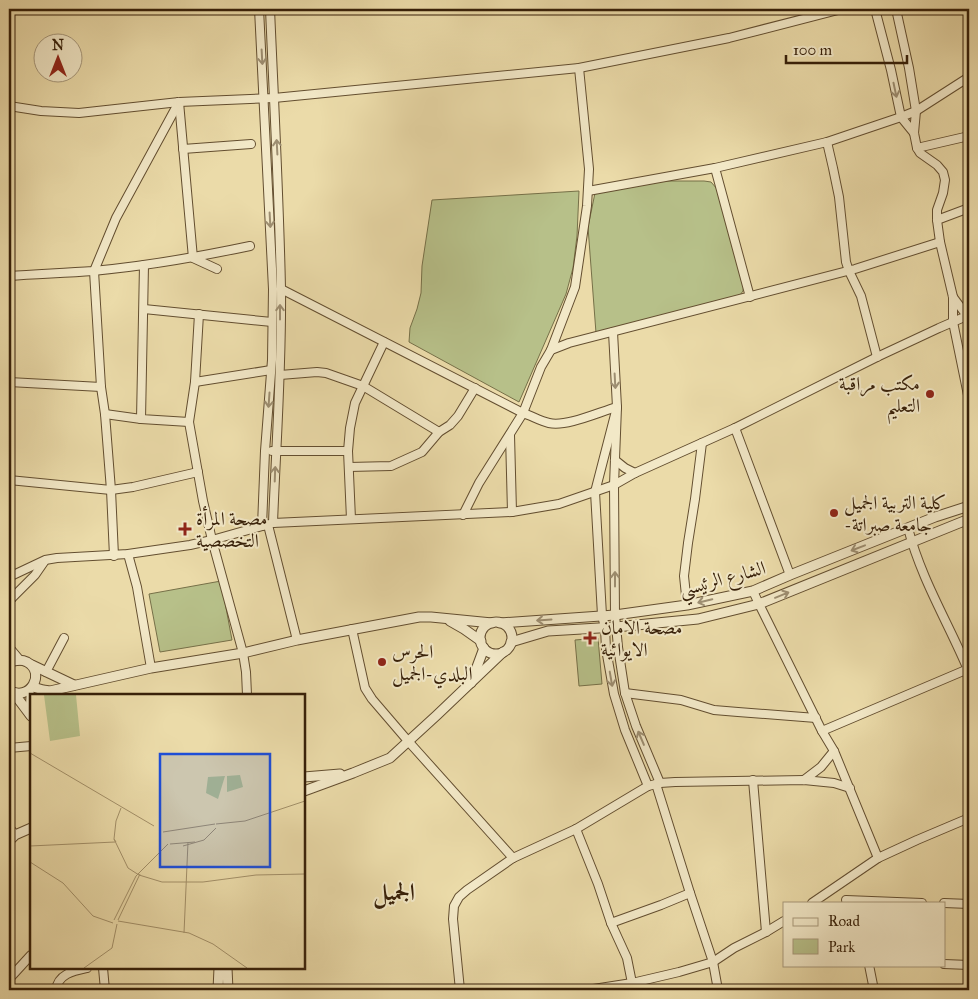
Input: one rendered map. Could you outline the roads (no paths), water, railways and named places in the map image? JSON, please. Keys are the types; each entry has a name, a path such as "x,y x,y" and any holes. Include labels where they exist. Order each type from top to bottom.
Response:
{"street":[{"path":"259,9 273,288 271,370 265,451 268,524 297,640"},
{"path":"268,524 276,451 280,375 277,154 270,9"},
{"path":"9,106 79,114 179,102 274,98 579,68 728,38 842,9"},
{"path":"875,9 901,117 914,133"},
{"path":"896,9 916,111 914,133 917,148 920,153 937,165 943,172 945,180 944,193 937,210 937,220 940,242 953,297 953,322 969,400"},
{"path":"463,515 479,483 523,413 541,367 551,350 575,287 587,206 589,169 579,68"},
{"path":"588,191 715,168 827,142 916,111 969,77"},
{"path":"179,102 193,258"},
{"path":"114,556 111,490 101,387 94,271 116,218 179,102"},
{"path":"917,148 969,136"},
{"path":"827,142 838,197 846,262 861,296 877,358"},
{"path":"183,149 251,144"},
{"path":"715,168 750,297"},
{"path":"937,220 969,208"},
{"path":"551,350 569,343 849,271 940,242"},
{"path":"9,276 94,271 144,265 193,258 250,246"},
{"path":"193,258 217,269"},
{"path":"141,418 144,265"},
{"path":"280,289 523,413 547,423 562,423 617,407"},
{"path":"953,297 968,315 969,327"},
{"path":"144,308 272,322"},
{"path":"200,314 195,382 189,422 212,540 243,653 247,694"},
{"path":"9,577 45,560 114,556 190,545 268,524 512,512 559,504 614,485 635,473 735,428 968,315"},
{"path":"613,332 617,407 614,485 615,615 625,693 714,962 718,990"},
{"path":"351,519 348,451 350,428 355,403 384,342"},
{"path":"195,382 271,370"},
{"path":"280,375 326,373 363,386 439,432"},
{"path":"9,382 101,387"},
{"path":"349,467 391,466 422,452 439,432 450,425 458,416 475,388"},
{"path":"617,407 595,492 602,615 614,694 625,730 655,784"},
{"path":"105,414 189,422"},
{"path":"735,428 790,575"},
{"path":"510,435 512,512"},
{"path":"687,606 684,570 702,443"},
{"path":"265,451 348,451"},
{"path":"615,460 635,473"},
{"path":"9,480 111,490 198,472"},
{"name":"الشارع الرئيسي","path":"11,691 23,693 43,690 50,691 151,668 243,653 297,640 419,617 496,623 615,615 687,606 753,591 935,517 969,506"},
{"name":"الشارع الرئيسي","path":"511,642 548,631 698,619 758,604 969,519"},
{"path":"822,731 968,670 923,571 908,528"},
{"path":"128,554 137,587 151,668"},
{"path":"10,600 35,575 45,560"},
{"path":"753,591 822,731 834,751 878,858"},
{"path":"448,619 464,629 482,644 487,651 495,654 503,652"},
{"path":"305,791 390,758 437,716 470,684 503,652 509,646 512,638 506,626 496,623 488,625 482,632 482,644 470,684"},
{"path":"352,629 365,688 372,699 513,858"},
{"path":"46,672 64,638"},
{"path":"9,648 19,660"},
{"path":"9,663 14,660 25,661 74,685"},
{"path":"30,664 36,675 32,692"},
{"path":"11,691 30,714"},
{"path":"625,693 681,700 714,710 816,718"},
{"path":"9,748 30,746"},
{"path":"804,780 821,767 834,751"},
{"path":"305,777 353,773"},
{"path":"753,780 766,932"},
{"path":"460,990 453,919 454,906 459,897 513,858 576,829 655,784 804,780 834,783 850,788"},
{"path":"814,902 878,858 969,818"},
{"path":"15,836 30,824"},
{"path":"9,827 15,836"},
{"path":"15,836 30,828"},
{"path":"576,829 611,923 627,958 632,982"},
{"path":"839,885 846,902"},
{"path":"611,923 690,893"},
{"path":"946,903 969,904"},
{"path":"587,990 679,972 714,962 734,948 766,932 783,921"},
{"path":"9,979 30,957"},
{"path":"946,964 969,965"},
{"path":"869,966 874,990"},
{"path":"56,990 56,986 68,972 82,969"},
{"path":"102,969 105,990"},
{"path":"218,990 220,969"},
{"path":"227,969 228,990"}],"place":[{"name":"مكتب مراقبة التعليم","path":"930,394"},
{"name":"كلية التربية الجميل -جامعة صبراتة","path":"834,513"},
{"name":"مصحة المرأة التخصصية","path":"185,529"},
{"name":"مصحة الامان الايوائية","path":"590,638"},
{"name":"الحرس البلدي-الجميل","path":"382,662"}],"district":[{"name":"الجميل","path":"394,892"}]}
